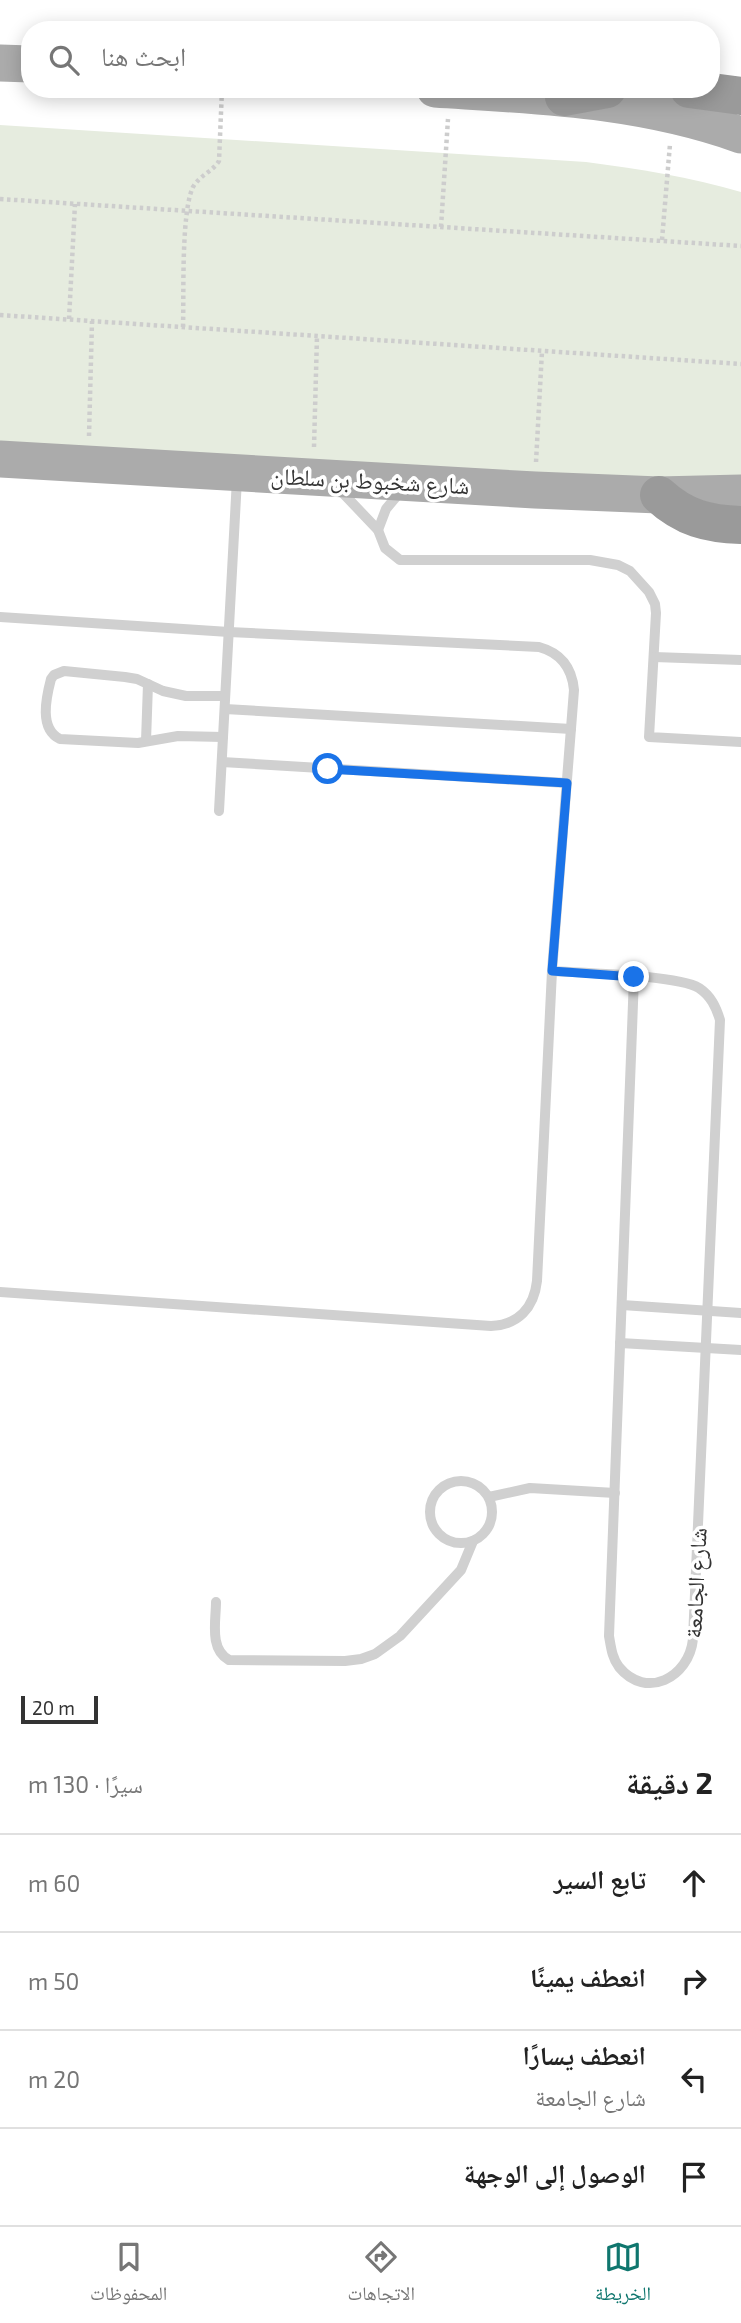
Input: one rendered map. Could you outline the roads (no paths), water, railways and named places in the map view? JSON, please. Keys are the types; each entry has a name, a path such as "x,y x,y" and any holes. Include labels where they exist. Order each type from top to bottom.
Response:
{"highway":[{"path":"681,102 741,96"},
{"path":"659,495 692,519 741,525"}],"main road":[{"path":"0,62 21,63"},
{"path":"573,98 625,104 681,102 741,135"},
{"name":"شارع شخبوط بن سلطان","path":"0,459 534,490 659,495 741,493"}],"lane":[{"path":"219,811 237,473"},
{"path":"320,478 377,530 385,548 392,555 411,561 590,560 618,565 640,580 655,604 649,737 741,742"},
{"path":"377,530 386,509 409,484"},
{"path":"0,617 229,632 539,647 551,650 568,667 573,678 552,971 537,1282 533,1301 527,1310 511,1322 491,1326 0,1292"},
{"path":"654,657 741,660"},
{"path":"223,737 178,736 146,741 60,739 50,732 46,722 50,684 58,673 69,671 125,677 186,696 225,696"},
{"path":"146,741 148,684"},
{"path":"225,709 571,729"},
{"path":"222,762 567,783"},
{"name":"شارع الجامعة","path":"552,971 634,977 683,981 709,997 720,1020 692,1650 682,1670 662,1681 640,1681 629,1676 620,1668 609,1636 634,977"},
{"path":"622,1305 741,1312"},
{"path":"620,1343 741,1350"},
{"path":"461,1481 482,1488 489,1497 492,1517 482,1535 473,1541 452,1542 442,1536 430,1518 434,1497 441,1488 451,1483 461,1481"},
{"path":"489,1497 530,1488 615,1493"},
{"path":"216,1602 215,1644 229,1660 361,1659 388,1646 400,1636 461,1570 473,1541"}]}
